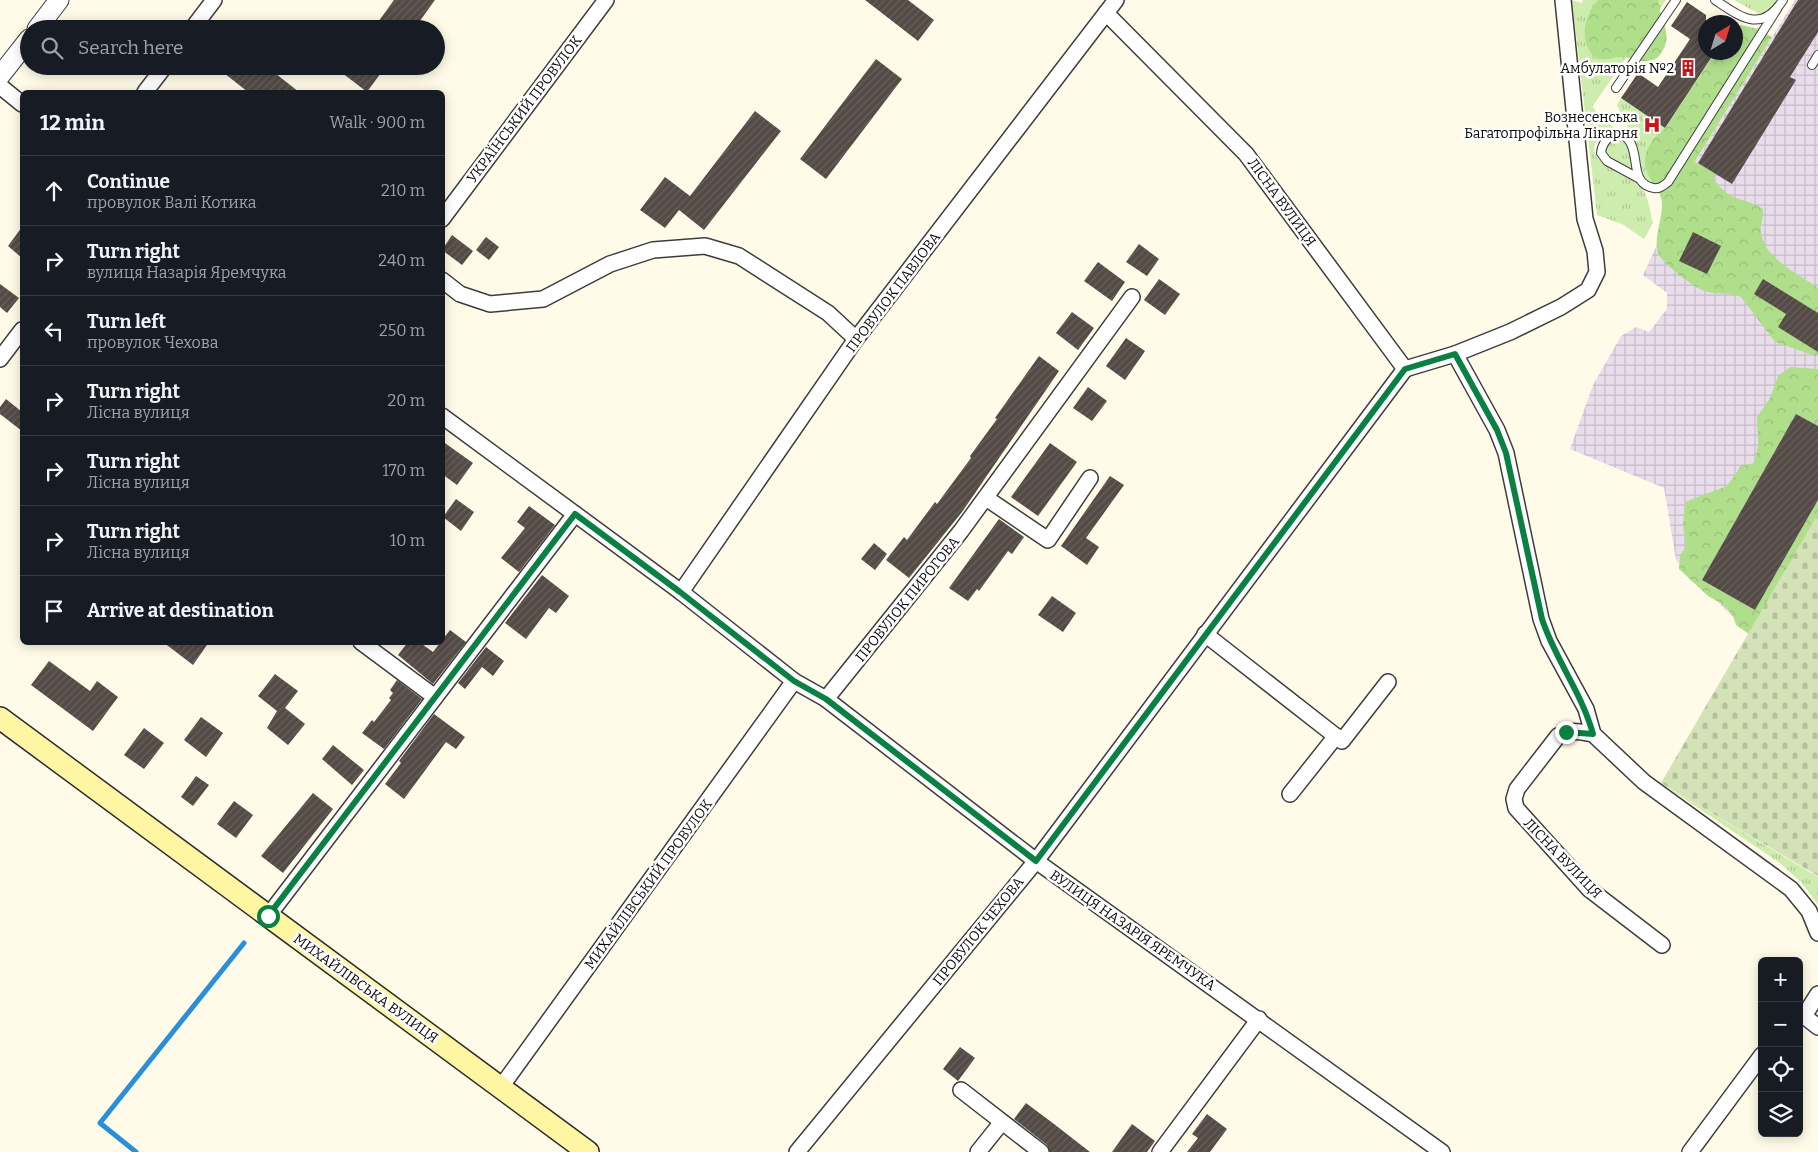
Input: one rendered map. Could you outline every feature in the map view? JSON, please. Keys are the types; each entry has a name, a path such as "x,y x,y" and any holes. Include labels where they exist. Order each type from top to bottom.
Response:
{"main road":[{"name":"МИХАЙЛІВСЬКА ВУЛИЦЯ","path":"0,718 588,1152"}],"street":[{"path":"44,20 59,0"},
{"path":"199,20 214,0"},
{"name":"УКРАЇНСЬКИЙ ПРОВУЛОК","path":"445,215 606,0"},
{"name":"ПРОВУЛОК ПАВЛОВА","path":"680,592 856,339 1116,0"},
{"path":"1405,369 1455,354 1510,332 1561,307 1588,290 1597,272 1595,251 1585,219 1563,0"},
{"name":"ЛІСНА ВУЛИЦЯ","path":"1106,13 1246,154 1405,369"},
{"path":"0,76 20,50"},
{"path":"147,90 158,75"},
{"path":"0,86 20,102"},
{"path":"445,282 460,294 490,304 544,299 610,264 653,250 705,246 740,256 828,313 856,339"},
{"name":"ПРОВУЛОК ПИРОГОВА","path":"826,699 986,498 1132,297"},
{"path":"0,359 20,333"},
{"path":"1455,354 1497,430 1506,453 1542,619 1549,641 1586,709 1593,734 1644,782 1791,889 1809,911 1818,933"},
{"name":"ПРОВУЛОК ЧЕХОВА","path":"797,1152 1036,861 1405,369"},
{"name":"ВУЛИЦЯ НАЗАРІЯ ЯРЕМЧУКА","path":"445,418 680,592 794,681 826,699 1036,861 1442,1152"},
{"path":"986,498 1048,540 1090,478"},
{"path":"268,916 575,514"},
{"path":"1205,634 1342,741 1388,682"},
{"path":"364,645 435,698"},
{"name":"МИХАЙЛІВСЬКИЙ ПРОВУЛОК","path":"501,1087 794,681"},
{"name":"ЛІСНА ВУЛИЦЯ","path":"1593,734 1576,731 1566,732 1558,736 1517,790 1514,798 1516,808 1589,889 1662,945"},
{"path":"1290,794 1336,736"},
{"path":"1803,1014 1818,994"},
{"path":"1803,1018 1818,1027"},
{"path":"1160,1152 1259,1019"},
{"path":"1690,1152 1758,1060"},
{"path":"961,1090 1041,1152"},
{"path":"978,1152 1002,1122"}],"lane":[{"path":"1616,88 1676,0"},
{"path":"1715,0 1747,19 1766,17 1777,9"},
{"path":"1640,179 1634,150 1629,141 1623,136 1614,134 1607,137 1602,144 1601,153 1616,167 1640,179 1646,186 1654,189 1662,187 1668,182 1783,0"},
{"path":"1812,65 1818,54"}],"shaded area":[{"path":"1795,0 1818,0 1818,514 1749,633 1676,560 1664,488 1570,449 1593,385 1621,336 1636,327 1649,332 1667,309 1667,293 1643,275 1696,160"}],"green space":[{"path":"1572,0 1581,3 1583,0 1666,0 1592,107 1615,129 1601,135 1595,145 1595,153 1608,166 1635,181 1641,186 1645,194 1653,223 1644,239 1622,224 1597,215"},
{"path":"1598,0 1658,0 1667,36 1660,55 1649,61 1626,57 1600,59 1594,56 1586,43 1585,28 1593,6"},
{"path":"1734,0 1777,0 1770,11 1761,15"},
{"path":"1743,25 1759,29 1772,37 1694,163 1698,163 1715,173 1714,179 1731,196 1763,209 1761,232 1768,250 1784,265 1818,288 1818,355 1815,356 1775,342 1741,297 1702,290 1689,282 1661,258 1658,252 1657,237 1662,205 1661,198 1649,176 1645,158 1650,143 1665,128 1710,60 1743,60"},
{"path":"1621,98 1665,128 1651,142 1646,154 1647,168 1654,185 1649,184 1642,176 1638,149 1617,105"},
{"path":"1615,139 1621,140 1628,146 1631,155 1632,171 1610,158 1605,152 1606,146"},
{"path":"1790,367 1818,369 1818,426 1796,414 1702,580 1755,610 1818,500 1818,660 1753,637 1736,625 1733,616 1724,605 1708,596 1679,569 1680,555 1686,547 1683,526 1685,502 1727,486 1741,466 1754,463 1758,446 1757,417 1770,398 1778,376"},
{"path":"1818,514 1818,876 1661,783"},
{"path":"1661,783 1818,877 1818,905 1802,883 1780,863"}],"building":[{"path":"394,0 435,0 421,20 380,20"},
{"path":"865,0 908,0 934,20 918,41"},
{"path":"1798,0 1818,0 1818,32 1790,77 1796,80 1732,184 1698,163"},
{"name":"Амбулаторія №2","path":"1687,2 1706,15 1698,15 1698,60 1710,60 1665,128 1621,98 1638,73 1658,87 1690,39 1671,26"},
{"path":"876,59 902,79 826,179 800,159"},
{"path":"226,75 277,75 296,90 245,90"},
{"path":"345,75 379,75 368,90 364,90"},
{"path":"755,111 781,131 704,230 679,210 665,228 640,210 665,177 690,196"},
{"path":"20,230 20,256 8,246"},
{"path":"1693,232 1721,246 1707,274 1679,261"},
{"path":"452,235 473,251 462,265 445,252 445,246"},
{"path":"486,237 499,247 489,260 476,250"},
{"path":"1139,244 1159,259 1147,276 1126,262"},
{"path":"1098,262 1125,282 1112,301 1084,281"},
{"path":"1159,279 1180,294 1165,315 1144,300"},
{"path":"1763,279 1818,313 1818,352 1778,327 1786,314 1754,294"},
{"path":"0,284 19,298 7,313 0,307"},
{"path":"1072,312 1094,328 1078,350 1056,333"},
{"path":"1126,338 1145,351 1125,380 1106,366"},
{"path":"1039,356 1059,371 962,512 909,578 886,560 904,537 907,540 935,502 937,504 971,458 970,456 997,419 995,418"},
{"path":"1088,387 1107,401 1092,421 1073,408"},
{"path":"6,399 20,410 20,429 0,414 0,407"},
{"path":"1796,414 1818,426 1818,500 1755,610 1702,580"},
{"path":"445,443 473,463 457,485 445,476"},
{"path":"1050,443 1077,462 1038,516 1011,497"},
{"path":"1110,476 1124,485 1086,538 1099,547 1087,565 1061,546"},
{"path":"456,499 474,512 461,531 445,519 445,514"},
{"path":"529,506 555,525 519,572 501,558 525,528 517,522"},
{"path":"999,519 1024,537 1012,554 1008,551 979,591 977,589 968,601 949,588"},
{"path":"874,543 887,554 875,570 861,559"},
{"path":"542,575 569,596 556,613 549,608 526,639 505,623"},
{"path":"1052,596 1076,613 1063,632 1038,615"},
{"path":"450,630 466,642 433,684 398,655 406,645 423,645 433,652 438,645 445,645 445,636"},
{"path":"167,645 207,645 193,665"},
{"path":"486,647 504,661 493,676 482,667 465,689 458,683"},
{"path":"49,661 90,691 97,681 118,697 93,731 31,685"},
{"path":"275,674 298,691 285,708 305,724 288,745 267,728 277,711 258,696"},
{"path":"397,680 422,699 384,749 362,733 372,720 374,722 391,700 389,698 393,693 390,690"},
{"path":"434,714 465,737 456,749 446,742 404,799 385,784 401,763 399,761"},
{"path":"201,717 223,733 206,757 184,740"},
{"path":"144,728 164,743 144,769 124,755"},
{"path":"333,745 364,770 352,785 322,759"},
{"path":"196,776 209,785 193,806 181,797"},
{"path":"313,793 333,809 283,873 261,856"},
{"path":"234,801 253,815 236,838 217,824"},
{"path":"960,1047 975,1058 958,1081 943,1069"},
{"path":"1026,1103 1090,1152 1050,1152 1047,1145 1014,1119"},
{"path":"1207,1114 1227,1129 1210,1152 1187,1152 1198,1138 1192,1134"},
{"path":"1132,1124 1155,1141 1147,1152 1112,1152"}],"waterway":[{"path":"136,1152 100,1123 244,943"}],"place":[{"name":"Амбулаторія №2","path":"1688,68"},
{"name":"Вознесенська Багатопрофільна Лікарня","path":"1652,125"}],"route":[{"path":"268,916 575,514 680,592 794,681 826,699 1036,861 1405,369 1455,354 1497,430 1506,453 1542,619 1549,641 1586,709 1593,734 1576,731 1566,732"}]}
